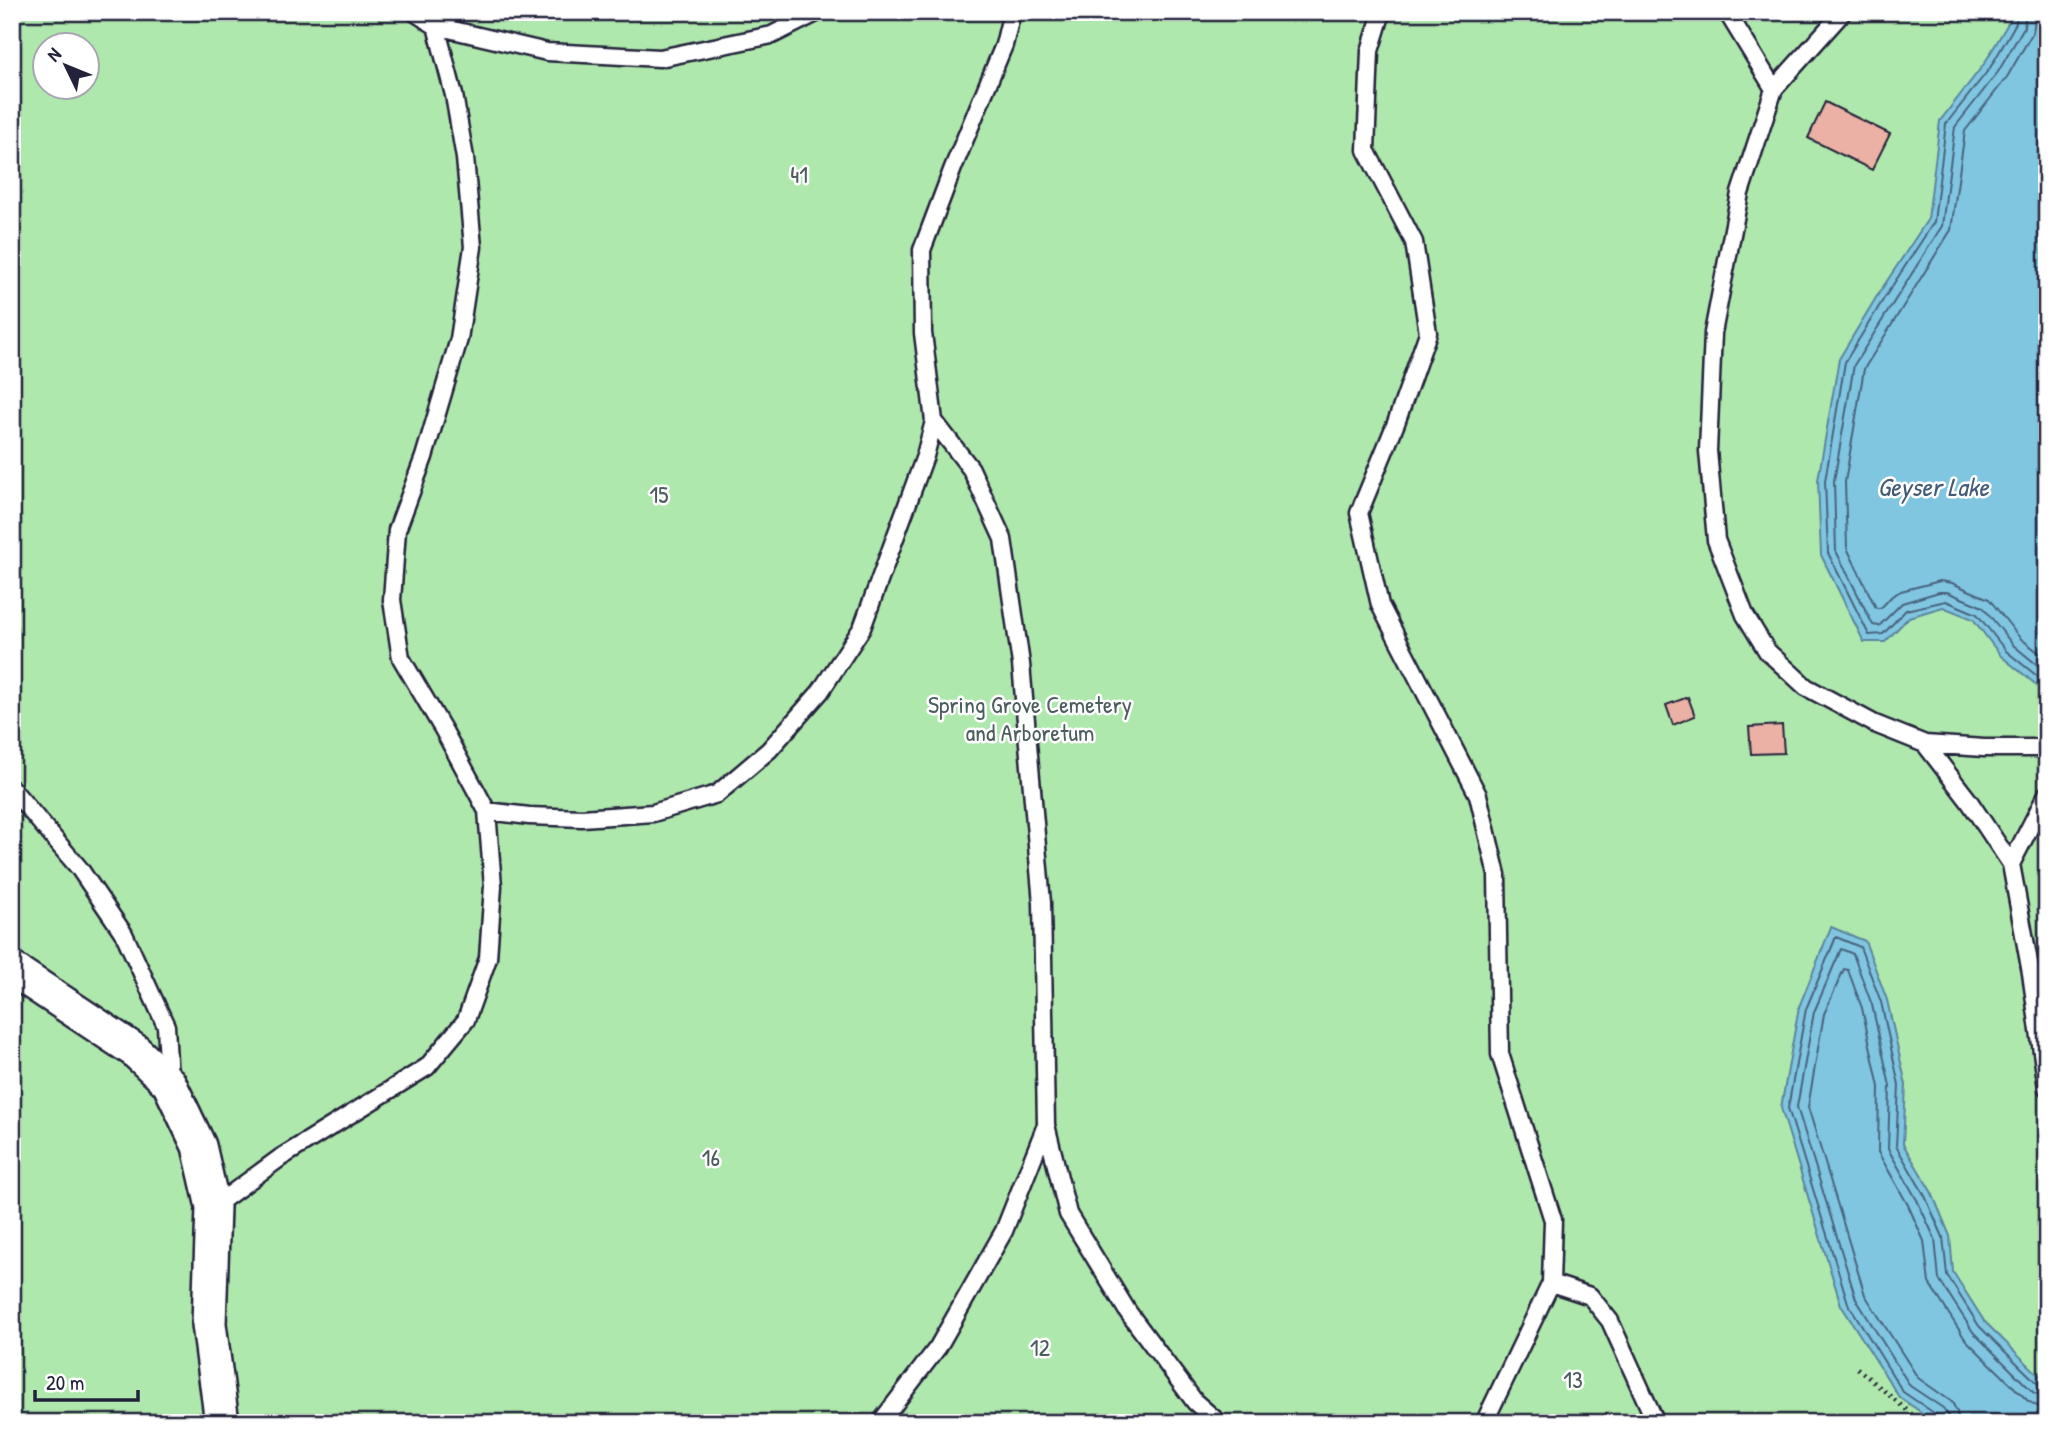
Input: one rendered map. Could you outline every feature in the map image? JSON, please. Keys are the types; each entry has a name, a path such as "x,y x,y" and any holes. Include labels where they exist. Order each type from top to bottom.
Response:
{"street":[{"path":"12,969 134,1050 169,1083 199,1146 212,1207 209,1324 222,1423"}],"lane":[{"path":"414,12 436,26 547,52 660,58 772,35 818,12"},
{"path":"487,811 582,818 653,813 717,794 769,750 820,692 862,628 925,456 933,421 923,333 922,250 1004,45 1012,12"},
{"path":"1382,12 1370,51 1366,150 1414,242 1428,333 1396,423 1359,513 1380,606 1478,795 1497,875 1500,1054 1553,1220 1551,1283 1484,1423"},
{"path":"1727,12 1774,89"},
{"path":"1843,12 1774,89 1740,192 1713,333 1708,451 1716,540 1745,615 1767,651 1806,687 1875,724 1925,744 2047,748"},
{"path":"212,1207 280,1158 427,1067 466,1020 488,958 493,886 487,811 401,658 392,600 397,530 424,457 460,339 473,247 465,158 454,95 436,26"},
{"path":"933,421 971,469 1003,539 1021,664 1042,903 1046,1125 1068,1214 1128,1312 1195,1402 1219,1423"},
{"path":"1925,744 1969,801 2011,864 2031,973 2047,1088"},
{"path":"12,789 79,868 124,934 166,1026 169,1083"},
{"path":"2011,864 2047,794"},
{"path":"880,1423 938,1347 1004,1231 1046,1125"},
{"path":"1551,1283 1590,1296 1610,1321 1656,1423"}],"path":[{"path":"1857,1368 1922,1423"}],"green space":[{"name":"Spring Grove Cemetery and Arboretum","path":"12,12 2047,12 2047,1423 12,1423"}],"water":[{"name":"Geyser Lake","path":"2010,12 2047,12 2045,692 2001,656 1973,619 1943,607 1909,617 1885,642 1864,642 1821,555 1818,480 1839,359 1928,219 1940,121 1984,64 2010,20"},
{"path":"1831,927 1865,941 1887,1000 1906,1085 1903,1144 1932,1193 1950,1236 1953,1272 1984,1321 2047,1383 2047,1423 1937,1423 1899,1397 1841,1305 1781,1108 1799,1007"}],"building":[{"path":"1825,102 1890,134 1872,170 1808,138"},
{"path":"1688,697 1695,716 1673,725 1666,705"},
{"path":"1782,725 1784,753 1751,754 1749,727"}],"park label":[{"name":"41","path":"799,174"},
{"name":"15","path":"659,494"},
{"name":"16","path":"711,1157"},
{"name":"12","path":"1040,1347"},
{"name":"13","path":"1573,1379"}]}
